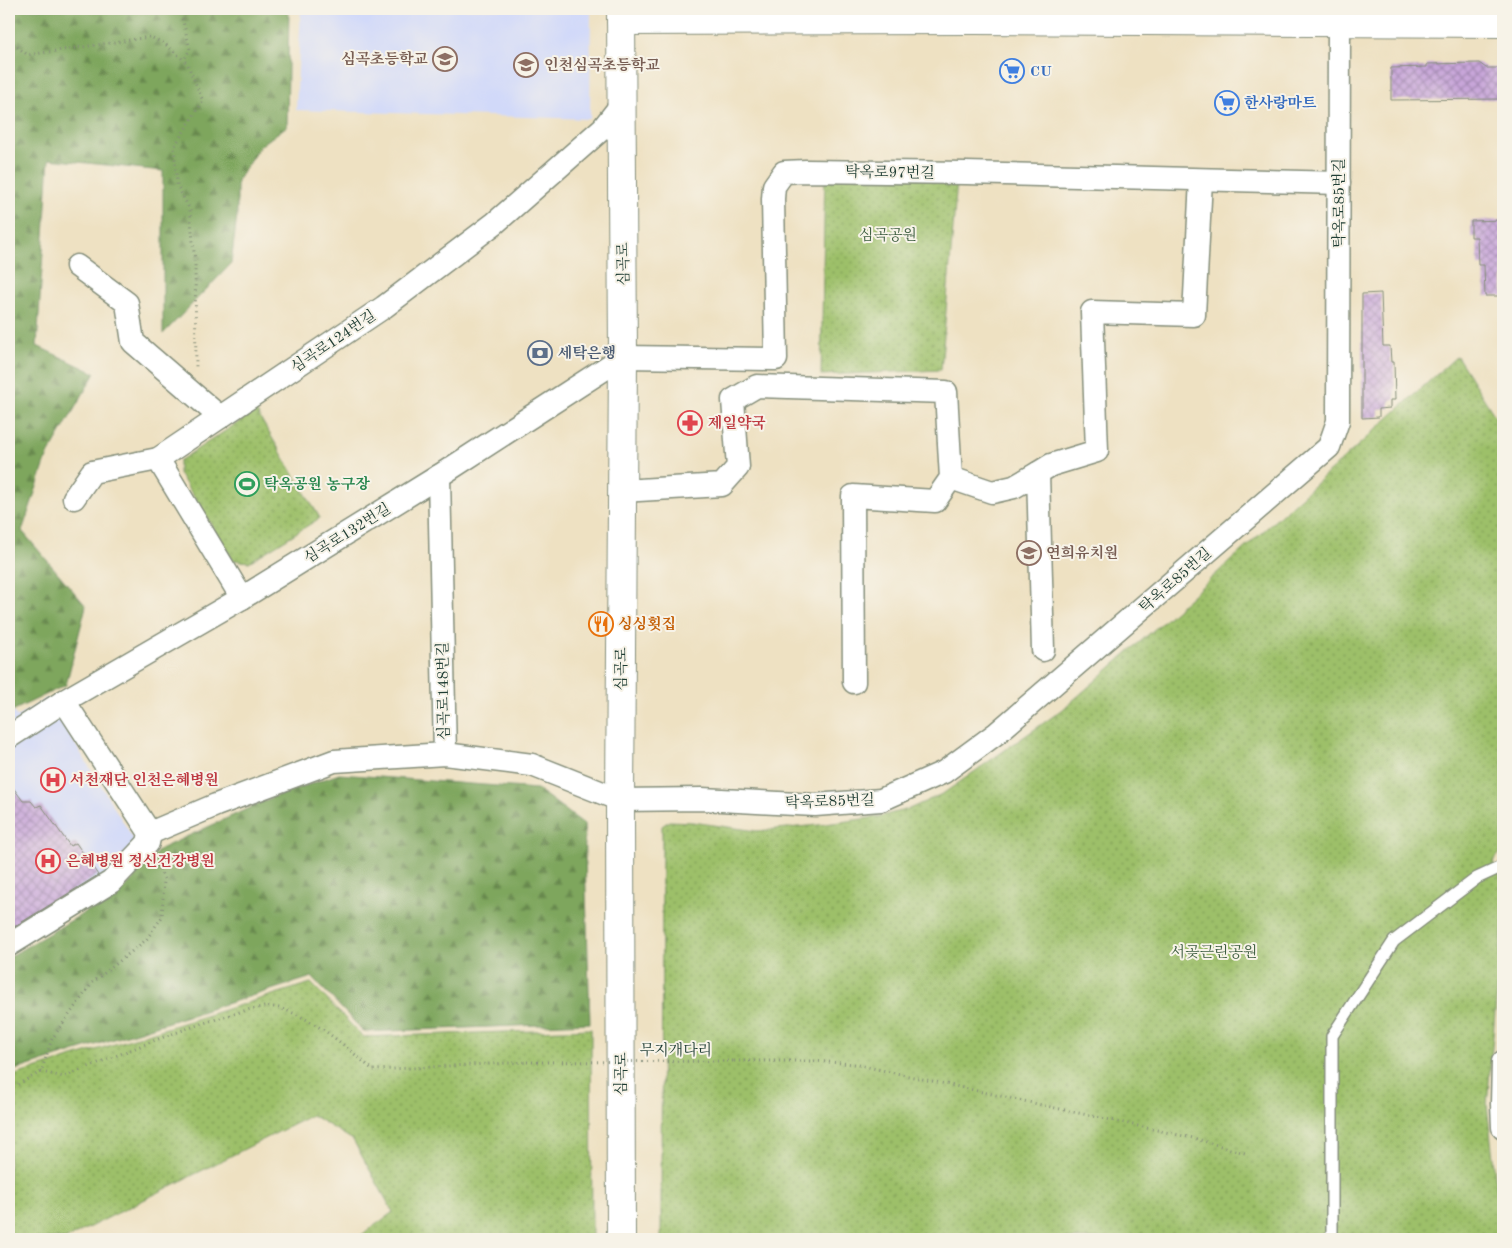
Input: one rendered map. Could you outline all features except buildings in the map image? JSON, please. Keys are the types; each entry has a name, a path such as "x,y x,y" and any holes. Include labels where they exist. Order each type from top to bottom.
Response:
{"street":[{"path":"621,15 973,20 1503,23"},
{"name":"심곡로","path":"621,15 623,357 620,800 621,1239"},
{"name":"탁옥로85번길","path":"620,800 702,799 815,805 880,800 944,772 997,733 1330,448 1338,421 1339,22"},
{"name":"심곡로124번길","path":"158,459 384,307 495,223 603,128 621,105"},
{"name":"탁옥로97번길","path":"623,357 776,359 773,199 774,186 784,172 806,170 966,173 1339,183"},
{"path":"951,478 992,492 1014,486 1051,465 1097,451 1092,312 1194,315 1201,180"},
{"path":"77,266 127,303 132,342 220,417"},
{"name":"심곡로132번길","path":"9,736 64,701 242,598 439,476 623,357"},
{"path":"622,491 722,485 738,467 733,400 756,386 946,392 951,478 935,501 853,496 854,682"},
{"path":"74,498 92,472 158,459 242,598"},
{"path":"1038,473 1043,650"},
{"name":"심곡로148번길","path":"439,476 445,754 532,765 620,800"},
{"path":"9,944 111,882 148,843 150,833 64,701"},
{"path":"150,833 216,805 334,761 445,754"},
{"path":"1503,1062 1503,1127"}],"lane":[{"path":"1332,1239 1332,1036 1394,941 1477,878 1503,866"}],"path":[{"path":"180,9 190,49 184,60"},
{"path":"9,41 28,55 150,37 164,44 187,63 203,101 174,147 177,185 190,210 194,254 196,396"},
{"path":"9,1090 41,1072 52,1039 92,983 146,940 162,918 164,880"},
{"name":"무지개다리","path":"41,1072 64,1077 192,1026 254,1008 277,1008 300,1016 341,1042 373,1070 528,1062 815,1061 854,1064 1193,1138 1248,1154"}],"shaded area":[{"name":"심곡초등학교","path":"301,9 591,9 590,119 296,110"},
{"name":"서천재단 인천은혜병원","path":"47,698 136,843 144,862 9,953 9,706 17,717"}],"green space":[{"path":"9,9 289,9 287,126 260,146 237,181 237,216 231,264 163,334 163,171 49,159 37,346 95,373 47,457 22,531 86,606 66,685 12,711 9,707"},
{"name":"심곡공원","path":"825,169 958,169 941,370 821,375"},
{"name":"서곶근린공원","path":"1457,356 1503,429 1503,849 1493,862 1503,882 1503,921 1487,1105 1503,1239 661,1239 662,826 669,821 692,822 757,831 818,825 877,817 909,809 944,793 1062,710 1165,620"},
{"path":"256,411 320,518 249,562 233,560 179,473 179,461"},
{"path":"339,774 537,789 584,824 590,1023 364,1032 312,977 9,1072 9,957 123,890 160,849 273,797"},
{"path":"311,983 363,1037 591,1029 592,1239 356,1239 393,1212 353,1140 312,1115 66,1239 9,1239 9,1077"}],"place":[{"name":"심곡초등학교","path":"445,59"},
{"name":"인천심곡초등학교","path":"526,65"},
{"name":"CU","path":"1012,71"},
{"name":"한사랑마트","path":"1227,103"},
{"name":"세탁은행","path":"540,353"},
{"name":"제일약국","path":"690,423"},
{"name":"탁옥공원 농구장","path":"247,484"},
{"name":"연희유치원","path":"1029,553"},
{"name":"싱싱횟집","path":"601,624"},
{"name":"서천재단 인천은혜병원","path":"53,780"},
{"name":"은혜병원 정신건강병원","path":"48,861"}]}
